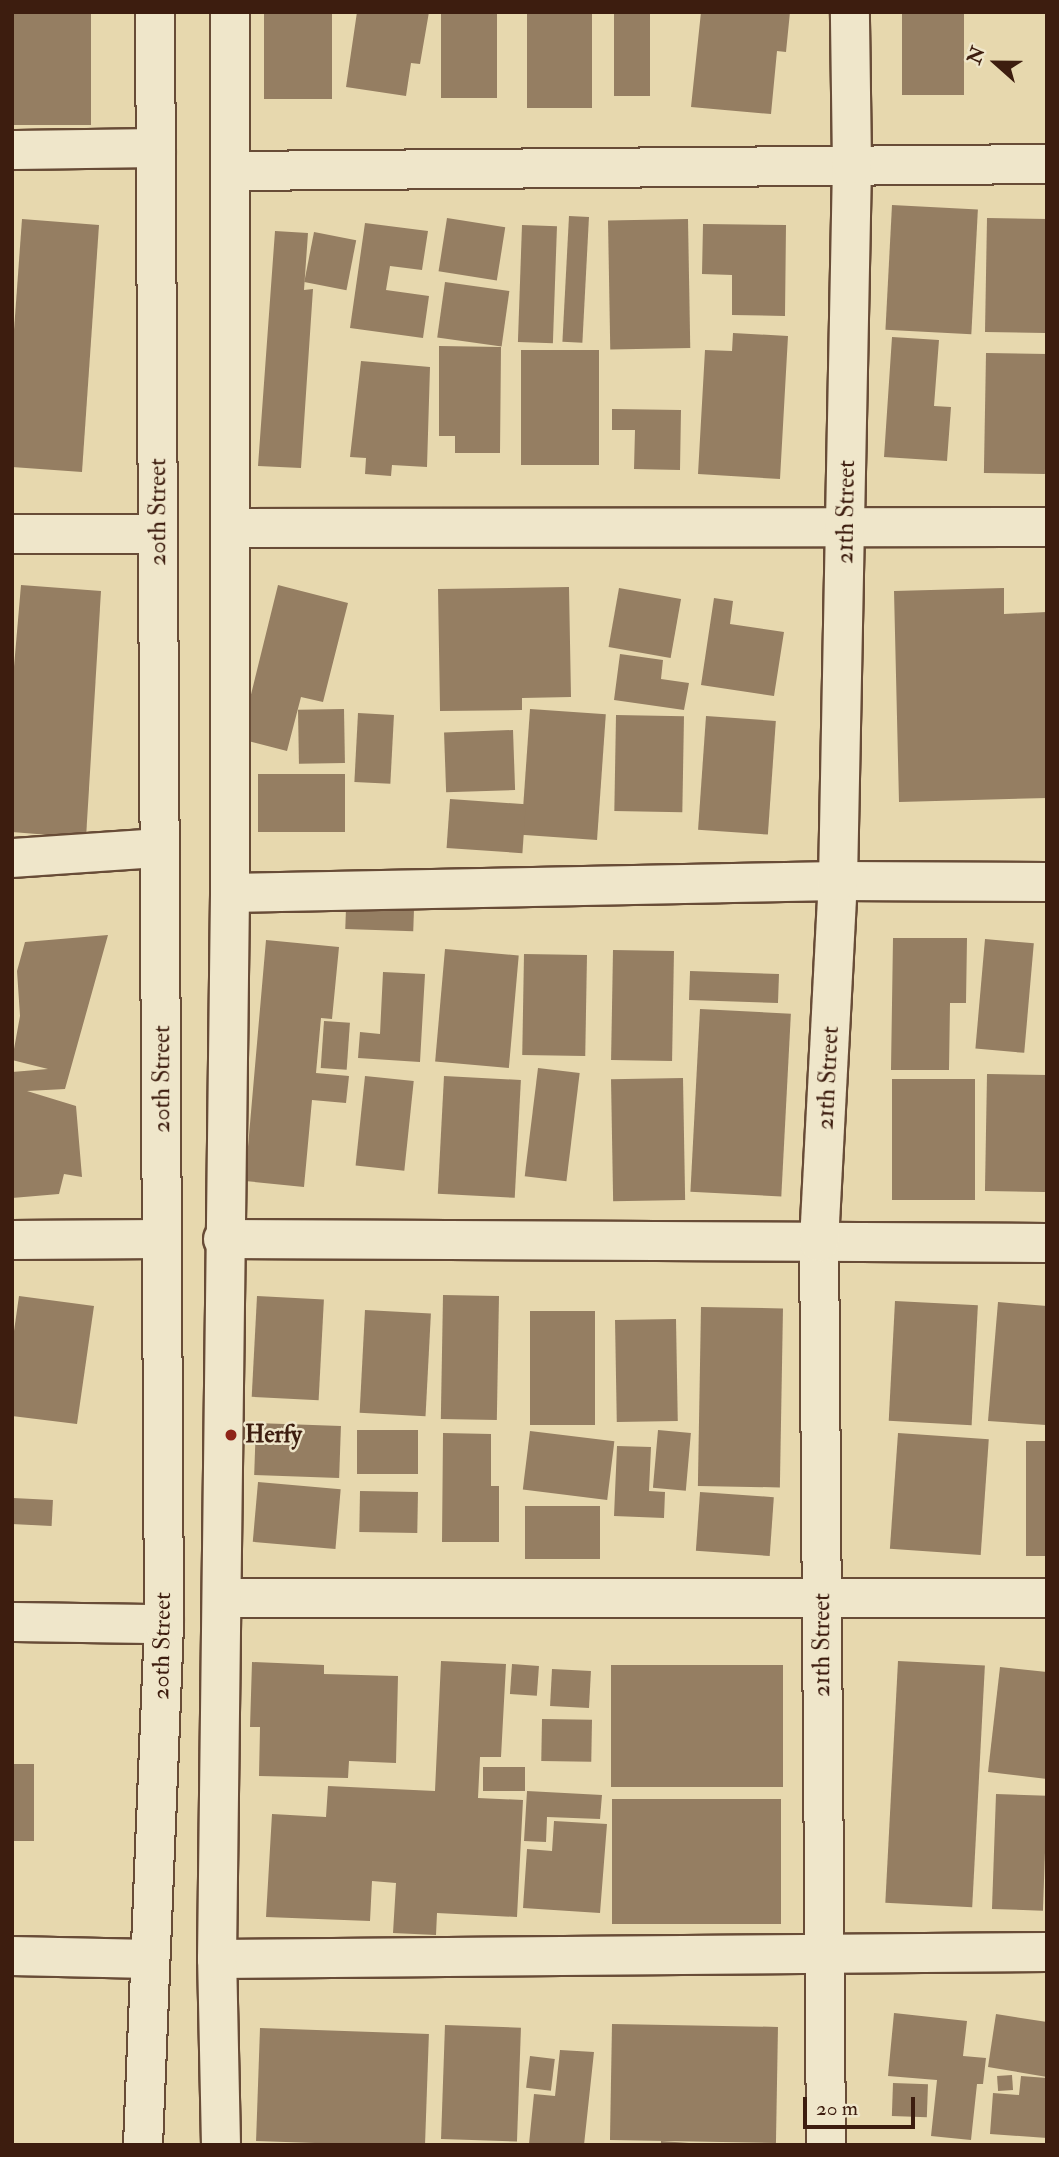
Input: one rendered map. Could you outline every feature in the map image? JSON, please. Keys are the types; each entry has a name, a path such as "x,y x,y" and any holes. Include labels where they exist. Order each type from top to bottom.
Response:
{"street":[{"name":"20th Street","path":"143,2145 164,1624 155,12"},
{"path":"221,2145 217,1959 225,1598 223,1239 230,893 230,12"},
{"name":"21th Street","path":"826,2145 819,1242 838,881 852,164 850,12"},
{"path":"12,150 156,148"},
{"path":"232,172 1047,164"},
{"path":"231,528 1047,527"},
{"path":"12,534 158,534"},
{"path":"12,858 160,848"},
{"path":"230,893 838,881 1047,882"},
{"path":"12,1240 162,1239"},
{"path":"223,1239 1047,1243"},
{"path":"225,1598 1047,1598"},
{"path":"12,1622 164,1624"},
{"path":"217,1959 1047,1952"},
{"path":"12,1956 150,1959"}],"building":[{"path":"12,12 91,12 91,125 12,125"},
{"path":"264,12 332,12 332,99 264,99"},
{"path":"357,12 429,12 420,64 411,63 406,96 346,87"},
{"path":"441,12 497,12 497,98 441,98"},
{"path":"527,12 592,12 592,108 527,108"},
{"path":"614,12 650,12 650,96 614,96"},
{"path":"701,12 790,12 786,52 777,51 771,114 691,107"},
{"path":"902,12 964,12 964,95 902,95"},
{"path":"892,205 978,210 971,334 885,330"},
{"path":"569,216 589,217 582,343 562,342"},
{"path":"447,218 505,227 497,281 439,271"},
{"path":"987,218 1047,219 1045,333 985,332"},
{"path":"22,219 99,225 82,472 12,467 12,358"},
{"path":"688,219 690,348 610,349 608,220"},
{"path":"365,223 428,231 422,270 390,266 386,290 429,296 423,338 350,328"},
{"path":"703,224 786,225 785,316 732,315 732,275 702,274"},
{"path":"522,225 557,226 553,343 518,342"},
{"path":"275,231 308,233 304,290 313,289 301,468 258,466"},
{"path":"314,232 356,240 346,290 304,282"},
{"path":"445,282 509,291 502,347 437,337"},
{"path":"733,333 788,336 780,479 698,474 705,350 732,351"},
{"path":"892,337 939,340 934,406 951,407 947,461 884,457"},
{"path":"439,346 501,347 500,453 455,453 455,436 439,436"},
{"path":"521,350 599,350 599,465 521,465"},
{"path":"986,353 1047,354 1045,474 984,473"},
{"path":"361,361 430,367 427,467 392,465 391,476 365,474 366,458 350,457"},
{"path":"612,409 681,410 680,470 634,469 635,430 612,430"},
{"path":"21,585 101,591 86,838 12,832 12,690"},
{"path":"278,585 348,603 323,702 301,697 287,751 240,739"},
{"path":"569,587 571,697 522,698 522,710 440,711 438,589"},
{"path":"619,588 681,599 671,658 609,647"},
{"path":"1004,588 1004,614 1047,612 1047,798 899,802 894,591"},
{"path":"714,598 733,601 730,624 784,632 774,696 701,685"},
{"path":"620,654 663,660 661,679 689,683 684,710 614,700"},
{"path":"344,709 345,763 299,764 298,710"},
{"path":"530,709 606,714 597,840 521,835"},
{"path":"358,713 394,715 390,784 354,782"},
{"path":"616,715 684,716 682,812 614,811"},
{"path":"706,716 776,721 768,835 698,830"},
{"path":"513,730 515,790 446,792 444,732"},
{"path":"258,774 345,774 345,832 258,832"},
{"path":"450,799 526,804 522,853 447,848"},
{"path":"346,908 414,910 413,931 345,929"},
{"path":"108,935 65,1089 27,1091 76,1106 82,1177 64,1174 59,1194 12,1198 12,1072 48,1069 12,1060 20,1016 17,971 25,942"},
{"path":"893,938 967,938 966,1003 950,1003 949,1070 891,1070"},
{"path":"985,939 1034,943 1024,1053 975,1049"},
{"path":"266,940 339,947 332,1019 321,1018 316,1073 349,1076 346,1103 312,1100 304,1187 245,1181"},
{"path":"445,949 519,955 509,1068 435,1062"},
{"path":"613,950 674,951 672,1061 611,1060"},
{"path":"524,954 587,955 585,1056 522,1055"},
{"path":"690,971 779,974 778,1003 689,1000"},
{"path":"383,972 425,974 420,1062 358,1058 360,1032 380,1034"},
{"path":"700,1009 791,1014 781,1197 690,1192"},
{"path":"324,1021 350,1023 347,1070 321,1068"},
{"path":"538,1068 580,1073 566,1181 525,1176"},
{"path":"987,1074 1047,1075 1045,1192 985,1191"},
{"path":"365,1076 414,1081 404,1171 356,1166"},
{"path":"444,1076 521,1080 515,1198 438,1194"},
{"path":"683,1078 685,1200 613,1201 611,1079"},
{"path":"892,1079 975,1079 975,1200 892,1200"},
{"path":"443,1295 499,1296 497,1420 441,1419"},
{"path":"19,1296 94,1306 77,1424 12,1416 12,1345"},
{"path":"257,1296 324,1300 319,1400 252,1397"},
{"path":"895,1301 978,1305 972,1425 889,1421"},
{"path":"998,1302 1047,1306 1046,1425 988,1421"},
{"path":"701,1307 783,1308 780,1487 698,1486"},
{"path":"365,1310 431,1313 426,1416 360,1413"},
{"path":"530,1311 595,1311 595,1425 530,1425"},
{"path":"676,1319 678,1421 617,1422 615,1320"},
{"path":"256,1423 341,1426 339,1478 254,1475"},
{"path":"357,1430 418,1430 418,1474 357,1474"},
{"path":"658,1430 691,1433 686,1491 653,1488"},
{"path":"530,1431 614,1441 607,1500 523,1490"},
{"path":"443,1433 491,1434 491,1486 499,1486 499,1542 442,1542"},
{"path":"898,1433 989,1439 981,1555 890,1549"},
{"path":"1026,1441 1047,1441 1047,1556 1026,1556"},
{"path":"617,1446 651,1447 649,1491 665,1492 664,1518 614,1516"},
{"path":"258,1482 341,1489 335,1549 253,1542"},
{"path":"360,1491 418,1492 417,1533 359,1532"},
{"path":"700,1492 774,1497 770,1556 696,1551"},
{"path":"13,1498 53,1500 52,1526 12,1524"},
{"path":"525,1506 600,1506 600,1559 525,1559"},
{"path":"441,1661 506,1664 501,1757 480,1757 478,1798 523,1800 517,1917 437,1913 436,1935 393,1933 396,1883 372,1881 370,1921 266,1917 272,1814 326,1817 328,1786 435,1791"},
{"path":"898,1661 985,1666 972,1907 885,1903"},
{"path":"252,1662 324,1665 324,1674 398,1676 396,1763 349,1761 348,1778 259,1776 260,1727 250,1727"},
{"path":"512,1664 539,1666 537,1696 510,1694"},
{"path":"611,1665 783,1665 783,1787 611,1787"},
{"path":"1000,1667 1047,1672 1047,1779 988,1772"},
{"path":"552,1669 591,1671 589,1708 550,1706"},
{"path":"542,1719 592,1720 591,1762 541,1761"},
{"path":"12,1764 34,1764 34,1841 12,1841"},
{"path":"483,1767 525,1767 525,1791 483,1791"},
{"path":"527,1791 602,1795 600,1819 547,1817 546,1842 524,1841"},
{"path":"996,1794 1047,1796 1043,1911 992,1909"},
{"path":"612,1799 781,1799 781,1924 612,1924"},
{"path":"554,1821 607,1824 600,1913 523,1908 527,1849 552,1851"},
{"path":"894,2013 967,2021 963,2056 986,2058 983,2084 977,2084 971,2140 931,2136 937,2080 888,2076"},
{"path":"996,2014 1047,2022 1047,2077 988,2067"},
{"path":"612,2024 778,2027 776,2143 610,2140"},
{"path":"445,2025 521,2028 517,2142 441,2139"},
{"path":"260,2028 429,2034 425,2145 256,2141"},
{"path":"560,2050 594,2052 584,2145 529,2144 534,2094 555,2096"},
{"path":"530,2056 555,2059 551,2091 526,2088"},
{"path":"1012,2075 1013,2090 998,2091 997,2076"},
{"path":"1021,2076 1047,2078 1047,2138 990,2134 993,2093 1019,2095"},
{"path":"893,2083 928,2084 927,2117 892,2116"},
{"path":"661,2141 689,2143 689,2145 661,2145"}],"place":[{"name":"Herfy","path":"231,1435"}]}
